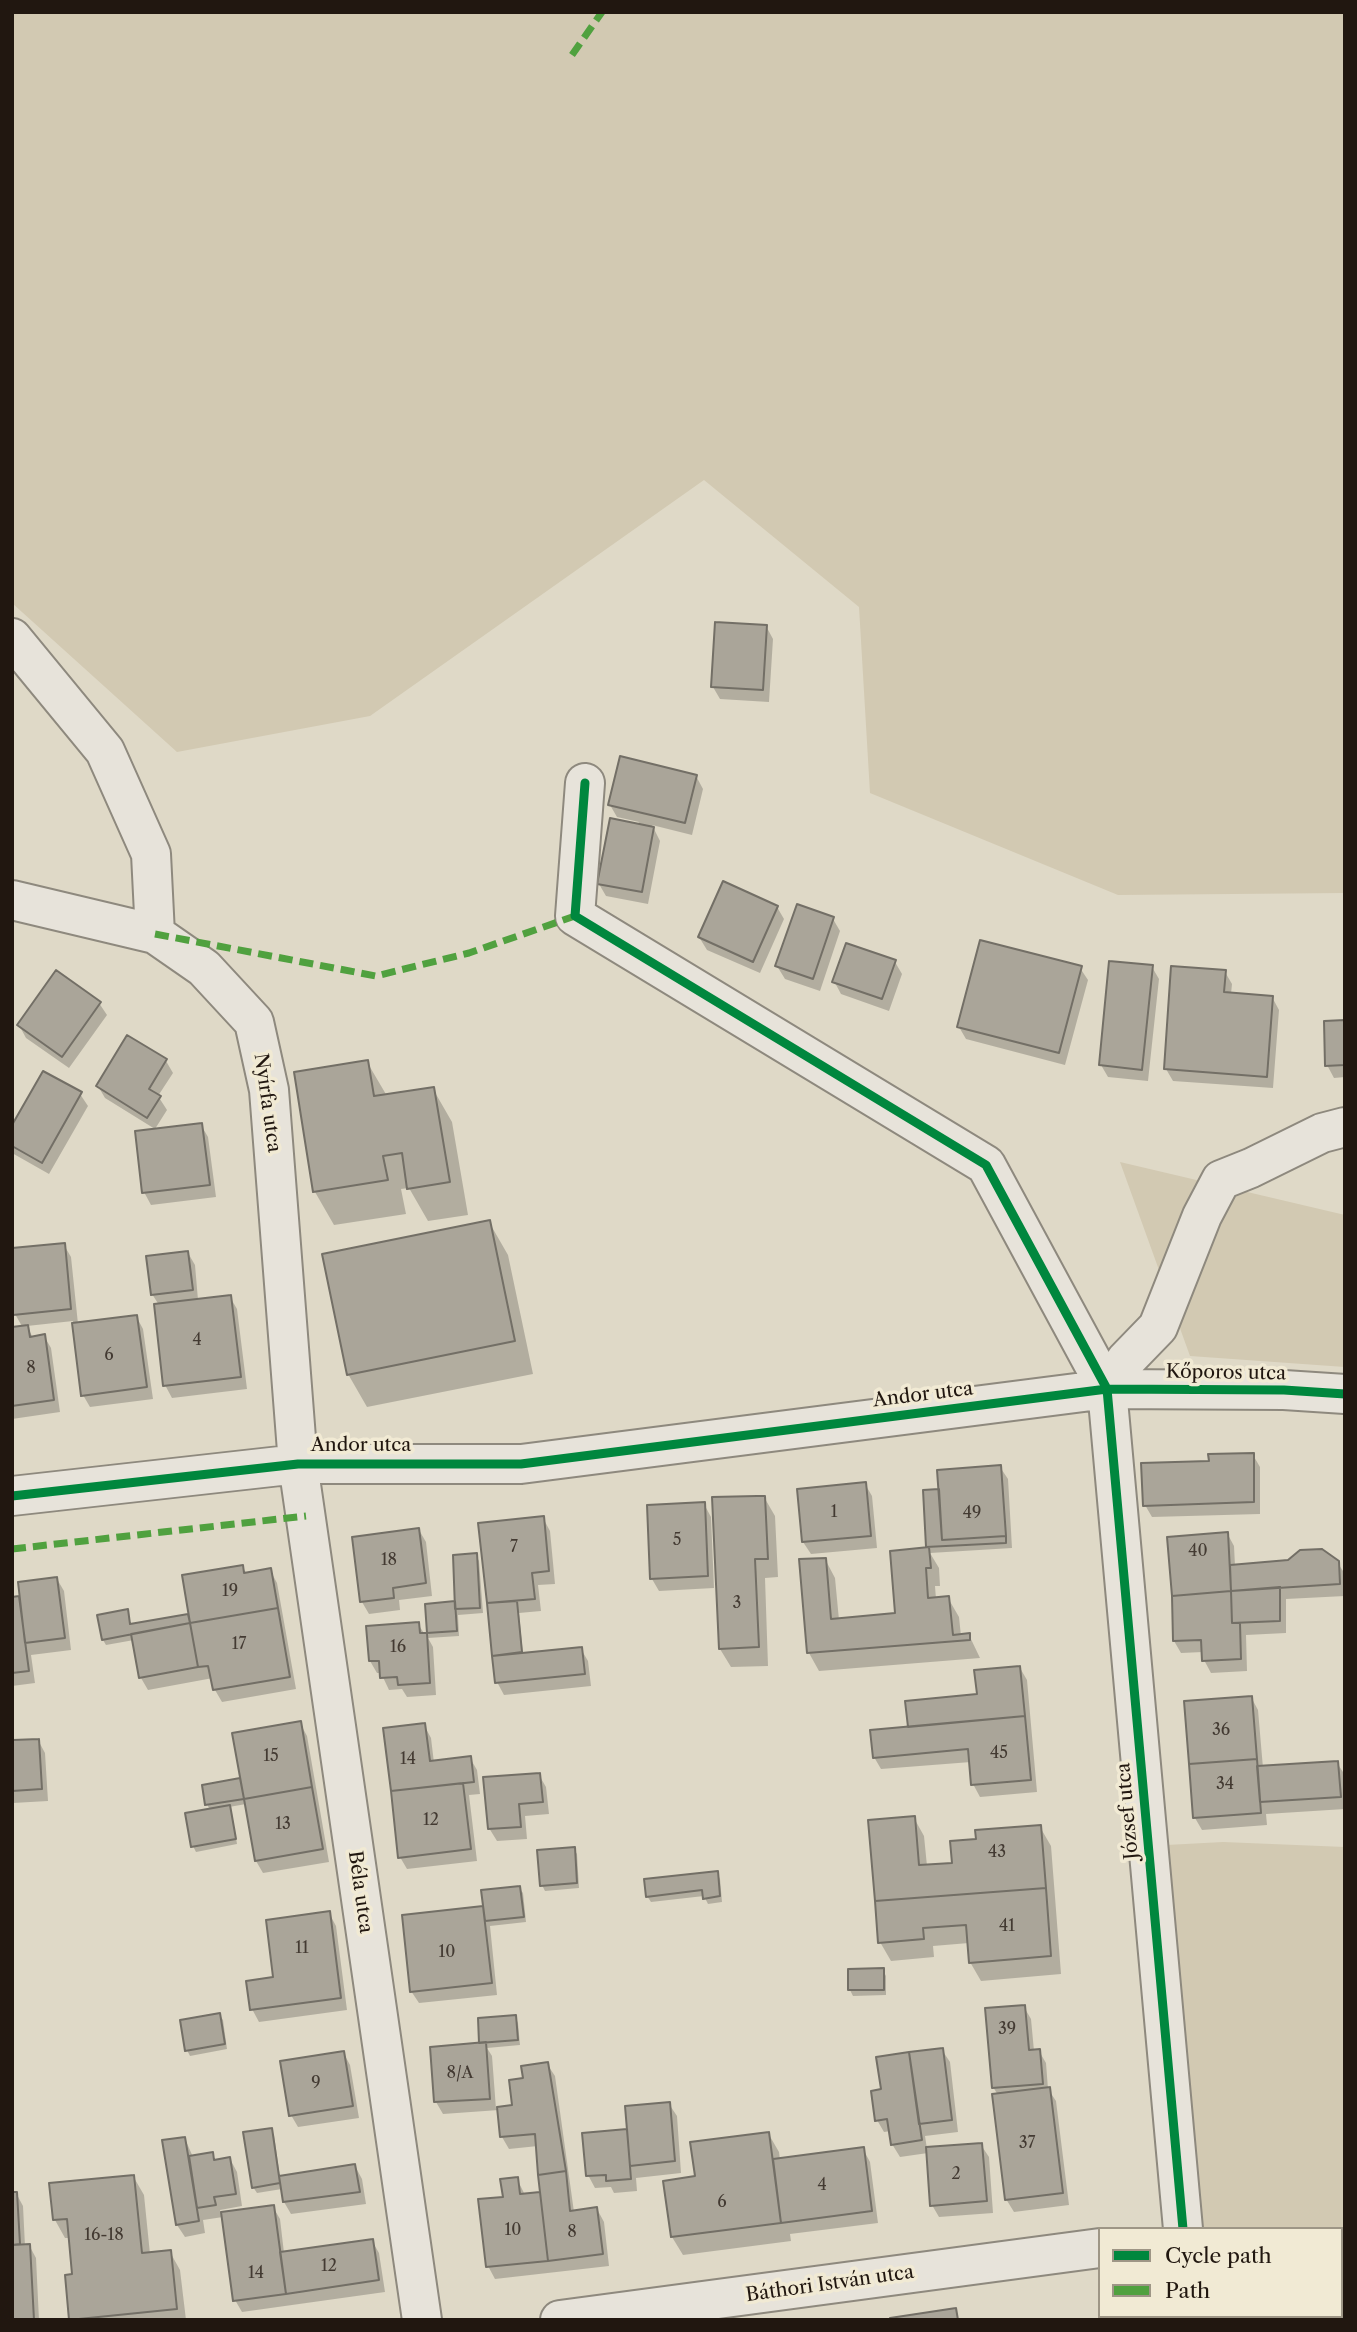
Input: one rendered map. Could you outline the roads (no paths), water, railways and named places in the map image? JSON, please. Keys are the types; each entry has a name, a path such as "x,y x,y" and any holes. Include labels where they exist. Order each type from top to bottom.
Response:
{"street":[{"path":"12,638 105,751 151,854 155,934"},
{"path":"585,783 575,916 986,1165 1107,1389 1126,1360 1158,1326 1202,1216 1221,1180 1322,1133 1345,1127"},
{"name":"Nyírfa utca","path":"12,900 155,934 204,968 254,1021 269,1090 298,1464"},
{"name":"Kőporos utca","path":"1107,1389 1284,1390 1345,1394"},
{"name":"Andor utca","path":"12,1496 298,1464 521,1464 1107,1389"},
{"name":"József utca","path":"1107,1389 1183,2227"},
{"name":"Béla utca","path":"298,1464 422,2320"},
{"name":"Báthori István utca","path":"560,2320 1098,2248"}]}
